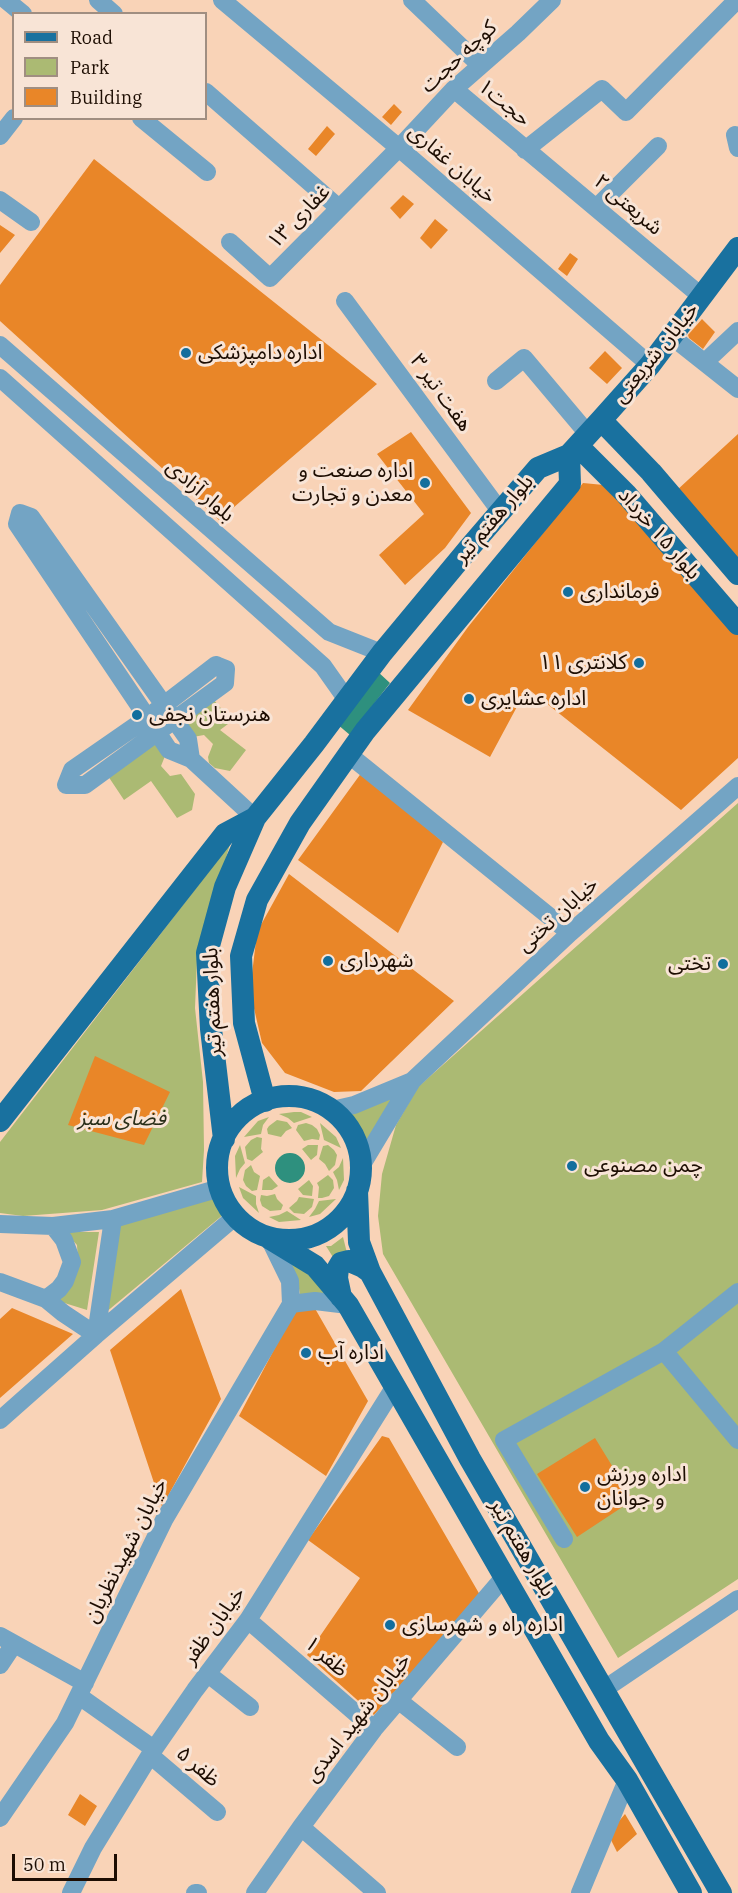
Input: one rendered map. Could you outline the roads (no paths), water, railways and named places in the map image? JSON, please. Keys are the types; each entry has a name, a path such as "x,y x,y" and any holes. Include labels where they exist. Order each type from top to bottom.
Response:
{"main road":[{"name":"خیابان شریعتی","path":"584,439 650,365 738,248"},
{"name":"بلوار هفتم تیر","path":"224,1138 211,1029 207,953 225,887 255,818 382,653 538,468 584,439"},
{"name":"بلوار هفتم تیر","path":"265,1101 244,1023 241,956 257,900 300,823 348,754 570,484 584,439"},
{"name":"بلوار ۱۵ خرداد","path":"584,439 651,472 738,574"},
{"name":"بلوار ۱۵ خرداد","path":"584,439 626,494 738,624"},
{"path":"626,494 628,487 637,476 651,472"},
{"path":"470,547 497,574"},
{"path":"0,1121 225,834 255,818"},
{"path":"279,1097 299,1097 332,1110 347,1126 357,1145 361,1166 357,1191 347,1210 332,1226 313,1237 291,1240 269,1238 242,1223 225,1200 220,1188 218,1163 224,1138 234,1122 248,1109 279,1097"},
{"name":"بلوار هفتم تیر","path":"357,1191 358,1242 370,1272 470,1459 721,1893"},
{"name":"بلوار هفتم تیر","path":"269,1238 315,1266 344,1301 599,1742 627,1780 691,1893"},
{"path":"344,1301 337,1278 341,1263 349,1261 370,1272"}],"street":[{"path":"6,0 20,12"},
{"name":"خیابان غفاری","path":"222,0 399,148 650,365"},
{"path":"412,0 480,65"},
{"name":"کوچه حجت","path":"399,148 454,89 519,33 552,0"},
{"path":"525,150 602,89 626,112 738,0"},
{"name":"حجت۱","path":"454,89 525,150"},
{"path":"207,93 339,208"},
{"path":"0,136 12,120"},
{"path":"143,120 207,172"},
{"path":"596,208 658,146"},
{"name":"غفاری ۱۳","path":"230,242 270,278 399,148"},
{"name":"شریعتی ۲","path":"525,150 701,296"},
{"path":"0,200 31,222"},
{"name":"هفت تیر ۳","path":"345,301 500,512"},
{"path":"705,362 738,331"},
{"path":"671,336 738,389"},
{"name":"بلوار آزادی","path":"0,345 329,632 382,653"},
{"path":"496,381 524,358 584,439"},
{"path":"0,378 323,666 347,700"},
{"path":"191,759 188,739 31,517 20,513 17,524 169,750 191,759 255,818"},
{"path":"152,725 169,713"},
{"path":"348,754 570,933"},
{"name":"خیابان تختی","path":"412,1081 570,933 738,786"},
{"path":"332,1110 354,1105 412,1081"},
{"path":"361,1166 412,1081"},
{"path":"0,1224 53,1226 113,1219 220,1188"},
{"path":"0,1420 236,1216"},
{"path":"96,1335 113,1219"},
{"path":"46,1299 65,1281 72,1262 64,1240 53,1226"},
{"path":"269,1238 290,1281 291,1304 344,1301"},
{"path":"0,1282 46,1299 63,1314 96,1335"},
{"path":"564,1539 504,1440 664,1351 738,1292"},
{"name":"خیابان شهیدنظریان","path":"0,1818 65,1723 164,1520 291,1304"},
{"path":"664,1351 738,1440"},
{"name":"خیابان ظفر","path":"72,1893 93,1848 152,1752 248,1620 395,1386"},
{"name":"خیابان شهید اسدی","path":"255,1893 374,1729 504,1577"},
{"path":"603,1690 738,1599"},
{"name":"ظفر ۱","path":"248,1620 374,1729"},
{"path":"0,1665 7,1640"},
{"name":"ظفر ۵","path":"7,1640 82,1689 217,1812"},
{"path":"208,1674 250,1707"},
{"path":"398,1700 457,1748"},
{"path":"580,1893 627,1780"},
{"path":"301,1827 377,1893"}],"water":[{"path":"377,671 390,683 350,735 337,724"},
{"path":"290,1153 301,1157 305,1168 301,1179 290,1183 279,1179 275,1168 279,1157"}],"place":[{"name":"اداره دامپزشکی","path":"186,353"},
{"name":"اداره صنعت و معدن و تجارت","path":"425,483"},
{"name":"فرمانداری","path":"568,592"},
{"name":"کلانتری ۱۱","path":"639,663"},
{"name":"اداره عشایری","path":"469,699"},
{"name":"هنرستان نجفی","path":"137,715"},
{"name":"شهرداری","path":"328,961"},
{"name":"تختی","path":"723,964"},
{"name":"چمن مصنوعی","path":"572,1166"},
{"name":"اداره آب","path":"306,1353"},
{"name":"اداره ورزش و جوانان","path":"585,1487"},
{"name":"اداره راه و شهرسازی","path":"390,1625"}],"park label":[{"name":"فضای سبز","path":"122,1119"}]}
